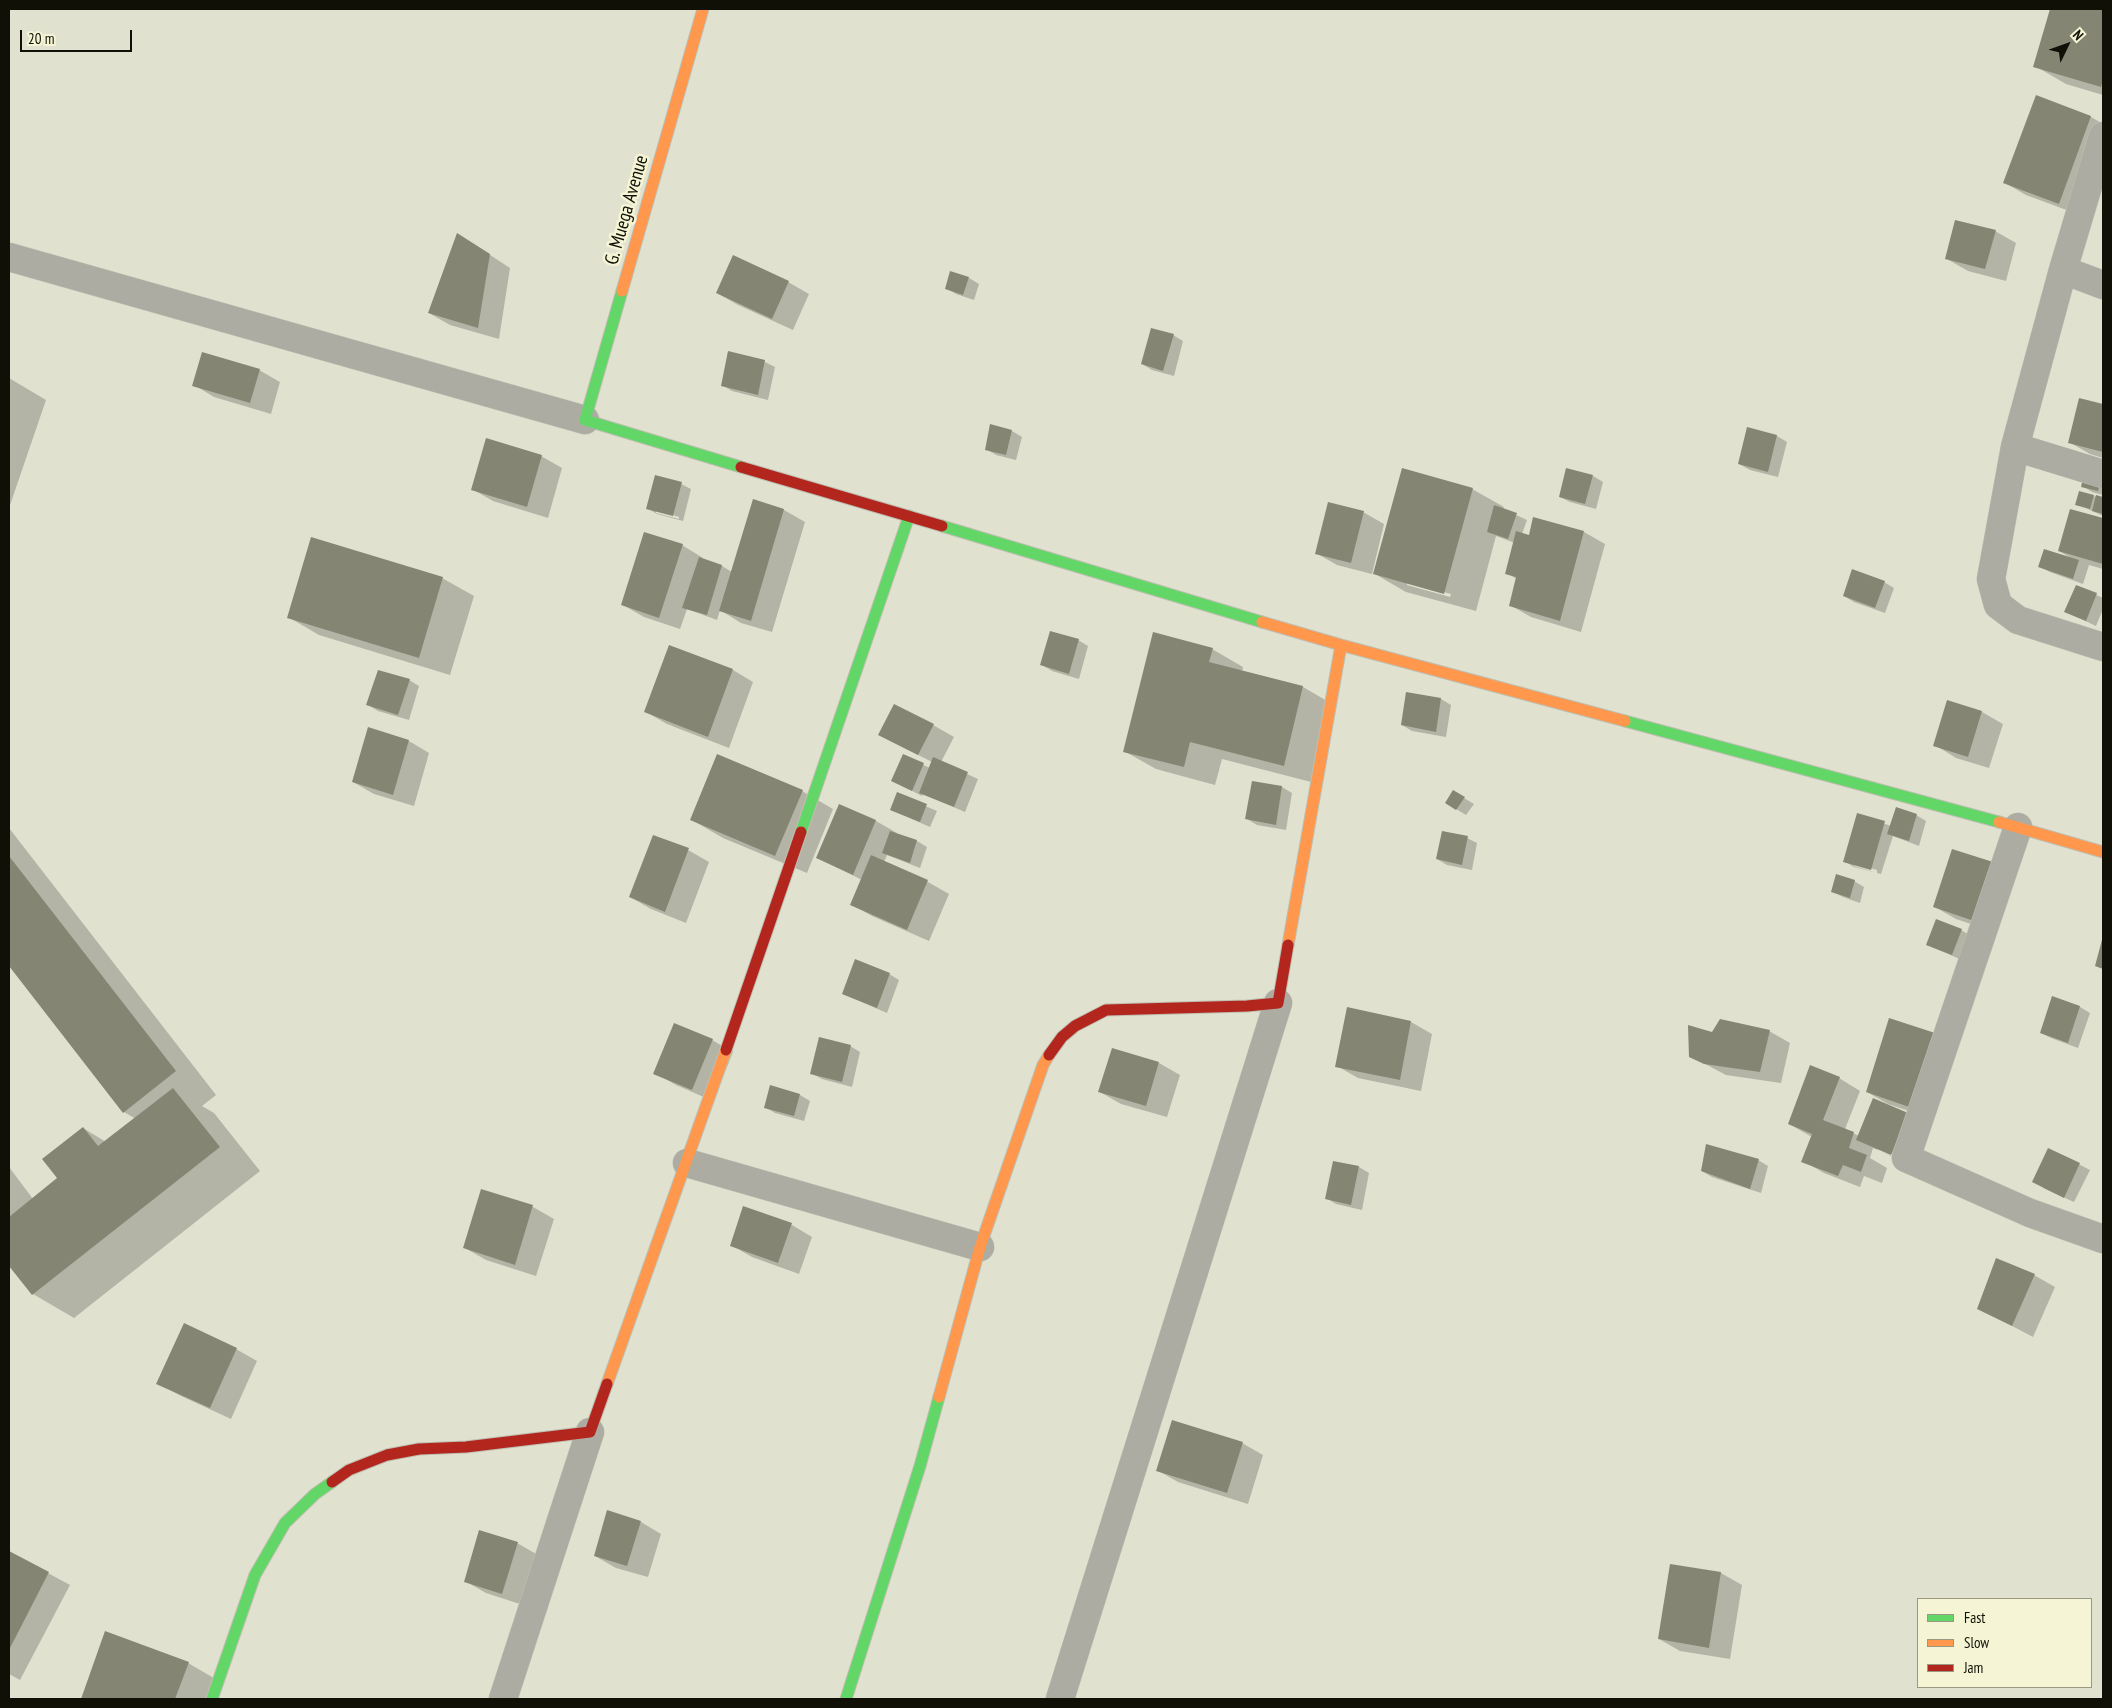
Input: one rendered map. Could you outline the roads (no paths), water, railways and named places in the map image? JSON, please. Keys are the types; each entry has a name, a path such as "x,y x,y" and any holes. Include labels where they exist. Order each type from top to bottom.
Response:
{"street":[{"name":"G. Muega Avenue","path":"585,420 703,9"},
{"path":"2103,136 2063,270 2014,448 1991,579 1998,605 2018,620 2103,647"},
{"path":"9,257 585,420 1342,645 2018,826 2103,852"},
{"path":"2063,270 2103,285"},
{"path":"2014,448 2103,474"},
{"path":"503,1699 590,1432 687,1163 909,516"},
{"path":"1060,1699 1278,1003 1342,645"},
{"path":"2018,826 1906,1158 2030,1212 2103,1239"},
{"path":"846,1699 920,1466 980,1247 1043,1065 1062,1037 1075,1026 1106,1010 1247,1006 1278,1003"},
{"path":"687,1163 980,1247"},
{"path":"212,1699 255,1575 285,1523 315,1494 329,1484 349,1470 387,1455 419,1449 466,1447 590,1432"}]}
